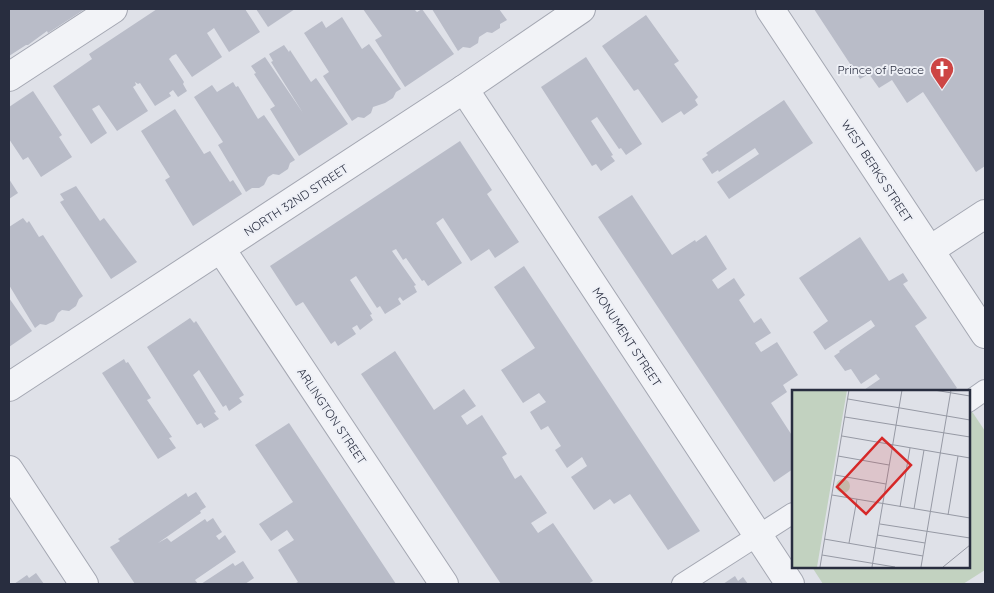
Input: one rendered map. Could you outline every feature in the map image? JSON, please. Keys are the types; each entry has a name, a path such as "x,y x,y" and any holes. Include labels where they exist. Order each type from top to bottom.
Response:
{"street":[{"path":"9,77 113,9"},
{"name":"NORTH 32ND STREET","path":"9,387 464,90 581,9"},
{"name":"WEST BERKS STREET","path":"770,9 985,334"},
{"name":"MONUMENT STREET","path":"464,90 790,584"},
{"path":"930,250 985,214"},
{"name":"ARLINGTON STREET","path":"221,249 444,584"},
{"path":"9,470 84,584"}],"lane":[{"path":"969,401 985,390"},
{"path":"682,584 792,514"}],"green space":[{"path":"971,410 985,431 985,570 963,584 823,584 813,568 969,568 969,412"}],"building":[{"path":"9,9 85,9 9,56"},
{"path":"157,9 245,9 260,32 229,52 214,28 207,33 222,57 192,77 176,54 169,59 184,82 183,84 187,91 178,97 173,90 169,93 171,96 155,106 140,83 135,82 136,85 133,87 148,111 117,131 99,105 92,109 107,133 91,144 53,86 92,59 89,54"},
{"path":"256,9 295,9 268,27"},
{"path":"363,9 414,9 417,12 422,9 454,54 405,87 375,40 382,36"},
{"path":"432,9 499,9 507,20 500,24 500,28 492,33 487,32 479,37 478,43 470,48 463,47 458,51"},
{"name":"Prince of Peace","path":"814,9 985,9 985,166 976,172 923,92 907,103 892,80 879,88 869,74 860,79"},
{"path":"646,15 679,61 674,64 698,97 695,100 698,105 684,115 681,111 662,123 638,89 634,91 602,46"},
{"path":"342,17 362,49 369,44 401,89 396,92 393,98 373,107 371,113 364,118 358,117 352,121 323,76 329,72 304,33 322,21 326,28"},
{"path":"284,45 289,52 290,50 311,82 316,78 348,124 299,156 270,109 275,106 254,74 256,73 251,66 265,57 303,113 271,62 273,61 269,54"},
{"path":"586,57 642,144 626,155 621,148 619,149 597,117 591,121 615,161 601,171 596,164 592,166 541,87"},
{"path":"233,82 236,87 238,86 258,119 264,115 295,160 290,163 288,169 279,175 273,174 268,177 264,185 259,188 252,188 246,192 218,145 223,142 194,97 212,85 217,92"},
{"path":"33,91 62,135 59,137 72,157 41,177 28,157 23,160 9,139 9,107"},
{"path":"784,100 813,143 729,199 717,182 759,154 755,148 719,172 718,170 712,174 702,159 708,155 706,153"},
{"path":"175,109 204,154 210,151 230,182 233,180 242,194 193,226 165,180 170,177 141,131"},
{"path":"460,141 492,190 487,194 519,242 495,258 489,249 471,261 443,218 436,223 462,263 428,286 424,280 422,281 406,258 403,260 396,249 392,251 416,285 414,286 417,292 403,301 400,297 398,299 401,304 385,314 380,306 377,308 356,276 350,280 372,314 370,315 373,320 360,330 357,325 352,328 356,334 338,346 335,341 331,344 303,302 296,306 270,266"},
{"path":"9,179 18,193 9,199"},
{"path":"76,186 100,221 104,218 137,262 111,279 60,202 64,200 60,194"},
{"path":"632,195 672,255 706,235 727,269 712,280 718,289 734,278 745,295 739,300 754,323 761,318 771,333 755,343 761,352 777,342 798,375 783,385 787,392 771,403 792,435 792,470 774,482 598,217"},
{"path":"23,218 27,223 29,221 39,237 43,235 83,296 79,299 76,306 69,311 62,310 58,313 54,321 46,325 40,324 35,328 9,285 9,227"},
{"path":"860,237 889,281 903,273 908,281 903,284 927,318 915,326 957,388 954,390 864,390 880,379 876,374 861,384 851,369 845,371 834,356 875,326 871,320 825,350 813,332 828,321 799,278"},
{"path":"524,266 700,531 668,550 630,494 614,504 610,499 594,510 571,477 587,466 582,457 567,468 555,450 561,446 548,426 541,430 530,412 546,402 539,393 523,403 501,370 535,348 494,287"},
{"path":"9,298 32,331 9,347"},
{"path":"190,318 194,323 196,321 244,395 239,398 242,402 229,411 226,405 223,407 199,370 193,375 219,419 204,428 201,423 197,425 147,347"},
{"path":"395,351 434,410 464,389 476,406 461,416 467,425 482,415 507,454 502,457 515,479 521,475 547,513 531,523 538,533 553,523 593,581 588,584 501,584 361,374"},
{"path":"124,359 126,363 128,362 151,398 147,400 172,437 169,438 176,448 158,459 102,373"},
{"path":"289,423 396,584 294,584 298,582 278,550 294,540 287,530 271,541 259,524 293,502 255,445"},
{"path":"196,492 206,507 200,511 201,513 158,543 167,538 171,542 205,519 207,522 213,518 222,532 216,536 219,540 225,535 236,552 195,580 198,584 135,584 110,547 120,541 118,539 186,493 188,497"},
{"path":"243,561 254,578 245,584 201,584 233,563 235,566"},
{"path":"36,573 44,584 14,584 27,575 29,578"},
{"path":"735,576 738,581 743,577 748,584 723,584"}],"place":[{"name":"Prince of Peace","path":"942,90"}]}
